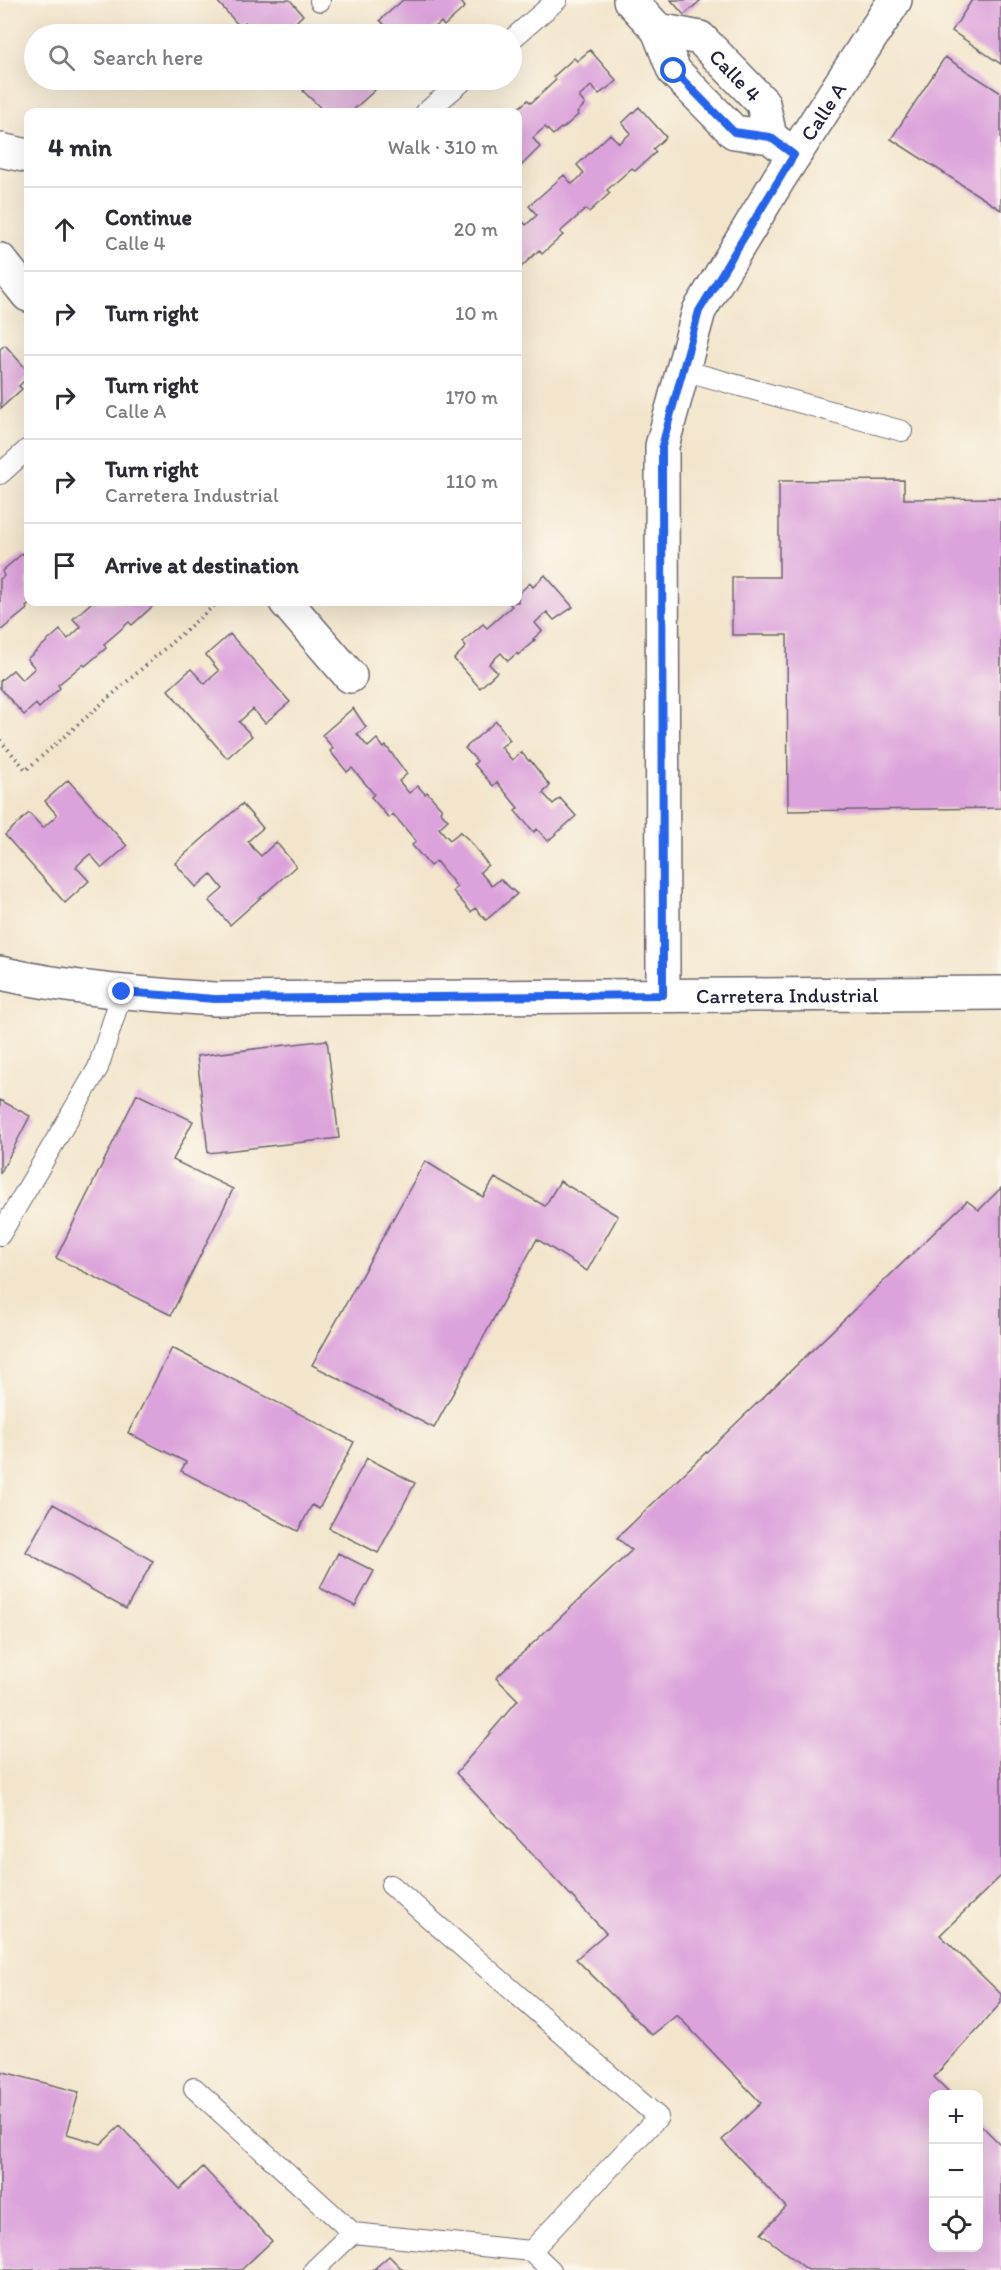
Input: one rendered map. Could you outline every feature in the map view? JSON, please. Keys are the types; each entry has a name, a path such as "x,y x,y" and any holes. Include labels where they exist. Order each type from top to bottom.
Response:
{"street":[{"name":"Calle 4","path":"630,0 658,30 674,71 734,132 782,146"},
{"name":"Calle A","path":"663,995 662,446 699,311 782,146 895,0"},
{"path":"0,150 24,155"},
{"path":"0,260 24,290"},
{"path":"289,606 350,676"},
{"name":"Carretera Industrial","path":"0,973 33,980 122,992 215,999 1001,993"}],"lane":[{"path":"522,30 557,0"},
{"path":"431,108 452,90"},
{"path":"683,370 902,432"},
{"path":"0,474 24,452"},
{"path":"0,1235 98,1068 122,992"},
{"path":"391,1885 658,2116 531,2252"},
{"path":"194,2088 353,2233 531,2252 551,2270"},
{"path":"314,2270 353,2233"}],"path":[{"path":"0,740 26,770 213,606"}],"building":[{"path":"290,0 303,15 294,24 247,24 245,22 237,24 217,1"},
{"path":"403,0 465,0 462,3 465,7 446,24 441,22 439,24 384,24 380,20"},
{"path":"671,0 701,0 684,15"},
{"path":"972,0 1001,0 1001,64 952,31"},
{"path":"590,50 617,81 599,94 591,86 579,97 585,104 577,113 578,115 553,135 545,127 533,138 540,147 522,165 522,108 519,108 528,100 531,103 556,80 553,77 574,58 577,61"},
{"path":"945,57 1001,93 1001,210 891,139"},
{"path":"375,90 355,108 321,108 303,91"},
{"path":"639,107 666,137 653,149 656,152 635,171 632,168 607,190 610,193 589,212 586,209 560,232 563,235 542,254 539,250 522,266 522,220 526,225 537,215 529,206 564,175 572,184 578,179 584,173 577,165 610,134 619,143 631,133 622,123"},
{"path":"5,345 24,366 24,381 19,386 22,389 1,408 0,349"},
{"path":"904,480 904,499 1001,498 1001,808 788,811 787,635 732,635 732,577 779,577 779,481"},
{"path":"23,553 24,606 27,606 27,609 0,631 0,579 4,576 2,571"},
{"path":"545,575 573,607 554,620 547,612 541,617 535,623 542,631 533,639 535,640 508,661 501,653 489,664 497,672 480,688 454,659 466,647 462,642 483,624 487,628 512,606 522,606 522,590 530,583 533,587"},
{"path":"88,606 153,606 132,625 129,622 104,644 106,648 58,685 60,688 39,708 36,704 24,715 0,688 0,681 13,670 22,680 35,668 27,659 60,630 68,639 81,627 73,619"},
{"path":"230,634 290,702 265,723 253,709 239,722 252,736 227,758 168,690 191,669 205,684 219,671 206,655"},
{"path":"353,708 366,727 357,734 368,747 377,739 384,748 386,746 407,774 399,781 409,793 418,786 425,794 427,792 442,809 440,811 448,820 439,828 444,834 450,840 460,832 488,865 480,872 492,886 500,879 517,894 486,920 475,908 471,912 453,891 457,887 436,861 430,866 412,845 416,841 393,814 389,818 371,797 374,794 352,768 347,772 330,751 333,748 322,735"},
{"path":"496,721 510,740 501,747 512,760 521,752 530,760 550,786 543,793 553,804 560,798 576,816 548,841 537,829 534,832 515,811 518,808 497,782 493,786 474,764 477,761 465,748"},
{"path":"68,780 127,846 102,868 90,854 83,860 76,867 89,881 65,903 5,835 29,813 43,828 57,815 45,801"},
{"path":"242,804 263,828 248,841 253,848 261,856 276,842 296,866 230,925 209,901 223,889 211,874 196,887 175,863"},
{"path":"327,1040 339,1138 208,1153 197,1056"},
{"path":"137,1094 193,1121 173,1160 233,1189 171,1315 56,1258"},
{"path":"0,1100 30,1116 0,1174"},
{"path":"425,1161 483,1197 495,1178 545,1206 560,1181 618,1216 587,1271 537,1239 434,1428 312,1365"},
{"path":"1001,1188 1001,1876 940,1935 1001,1994 1001,2003 934,2077 947,2090 929,2090 929,2252 983,2252 983,2127 1001,2145 1001,2270 808,2270 761,2234 786,2207 722,2140 761,2103 677,2015 652,2035 576,1959 606,1933 456,1773 518,1700 496,1678 632,1550 617,1538 967,1201 979,1210"},
{"path":"172,1348 354,1442 319,1509 312,1505 298,1531 181,1471 186,1462 128,1433"},
{"path":"367,1458 415,1483 378,1553 329,1528"},
{"path":"53,1504 153,1561 126,1609 26,1552"},
{"path":"338,1553 374,1571 355,1606 320,1588"},
{"path":"0,2071 79,2092 67,2134 101,2144 120,2126 180,2189 203,2167 272,2241 241,2270 0,2270"},
{"path":"389,2256 403,2270 373,2270"}],"route":[{"path":"122,992 215,999 663,995 662,446 699,311 794,155 770,137 734,132 674,71"}]}
